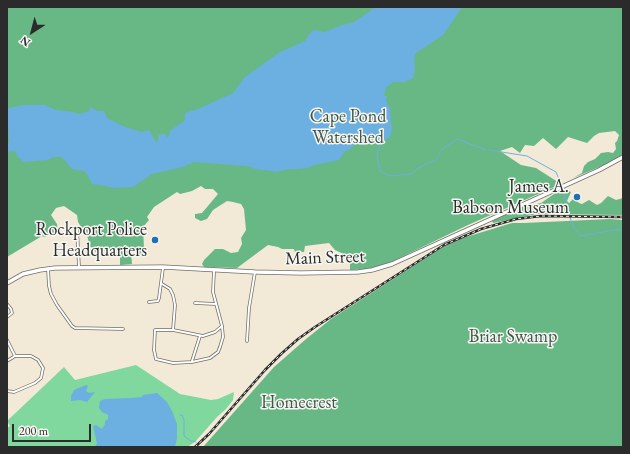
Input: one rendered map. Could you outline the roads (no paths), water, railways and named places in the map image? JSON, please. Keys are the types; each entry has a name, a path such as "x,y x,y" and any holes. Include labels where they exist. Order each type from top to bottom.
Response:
{"main road":[{"name":"Main Street","path":"7,283 23,274 48,269 163,267 255,272 358,272 382,268 599,170 623,157"}],"street":[{"path":"77,229 79,268"},
{"path":"149,302 158,301 162,284 163,267"},
{"path":"48,269 51,294 72,326 75,328 123,329"},
{"path":"214,269 213,290 222,326 223,337 218,352 210,358 192,362 173,363 156,359 154,350 155,330 173,330 200,336 210,334 220,329 222,326"},
{"path":"247,341 255,272"},
{"path":"162,284 170,289 173,295 175,305 173,330"},
{"path":"195,303 216,304"},
{"path":"7,304 12,313 7,317"},
{"path":"192,362 200,336"},
{"path":"7,340 15,356"},
{"path":"7,361 15,356 31,356 38,360 42,365 42,375 35,383 14,392 7,391"}],"water":[{"path":"376,7 462,7 443,35 416,53 414,57 415,69 413,78 405,82 393,82 386,88 384,95 387,96 386,101 390,108 392,129 390,137 378,144 355,144 349,150 345,151 339,160 314,165 308,168 283,170 277,172 260,170 246,166 194,162 183,167 152,174 133,187 114,188 92,184 84,171 72,169 62,157 23,162 13,151 7,152 7,145 9,142 7,111 9,108 23,105 45,105 56,110 79,114 89,111 91,107 97,111 104,111 107,118 125,127 142,132 149,130 157,143 159,134 165,134 168,138 170,131 185,120 185,113 198,109 233,93 245,77 280,52 305,41 314,30 325,32 354,22"},
{"path":"86,385 88,386 86,391 89,393 95,392 87,402 80,400 71,401 71,396 74,390"},
{"path":"157,393 167,402 177,424 177,438 175,447 94,447 97,444 93,426 96,425 102,429 105,421 108,419 108,415 102,412 99,408 100,401 105,399 142,397 143,395"}],"waterway":[{"path":"378,144 379,147 377,156 380,171 390,176 411,174 420,167 436,160 442,149 457,139 486,150"},
{"path":"489,150 527,156 556,172 561,184"},
{"path":"563,190 569,214"},
{"path":"570,217 573,227 581,236 613,230"},
{"path":"614,230 623,229"},
{"path":"180,415 182,415 184,420 184,436 191,441 196,442"}],"railway":[{"path":"195,447 209,434 265,370 298,339 444,245 481,229 516,219 541,216 623,217"}],"place":[{"name":"James A. Babson Museum","path":"577,197"},
{"name":"Rockport Police Headquarters","path":"155,240"}],"park label":[{"name":"Cape Pond Watershed","path":"348,127"},
{"name":"Briar Swamp","path":"513,337"},
{"name":"Homecrest","path":"299,403"}]}
